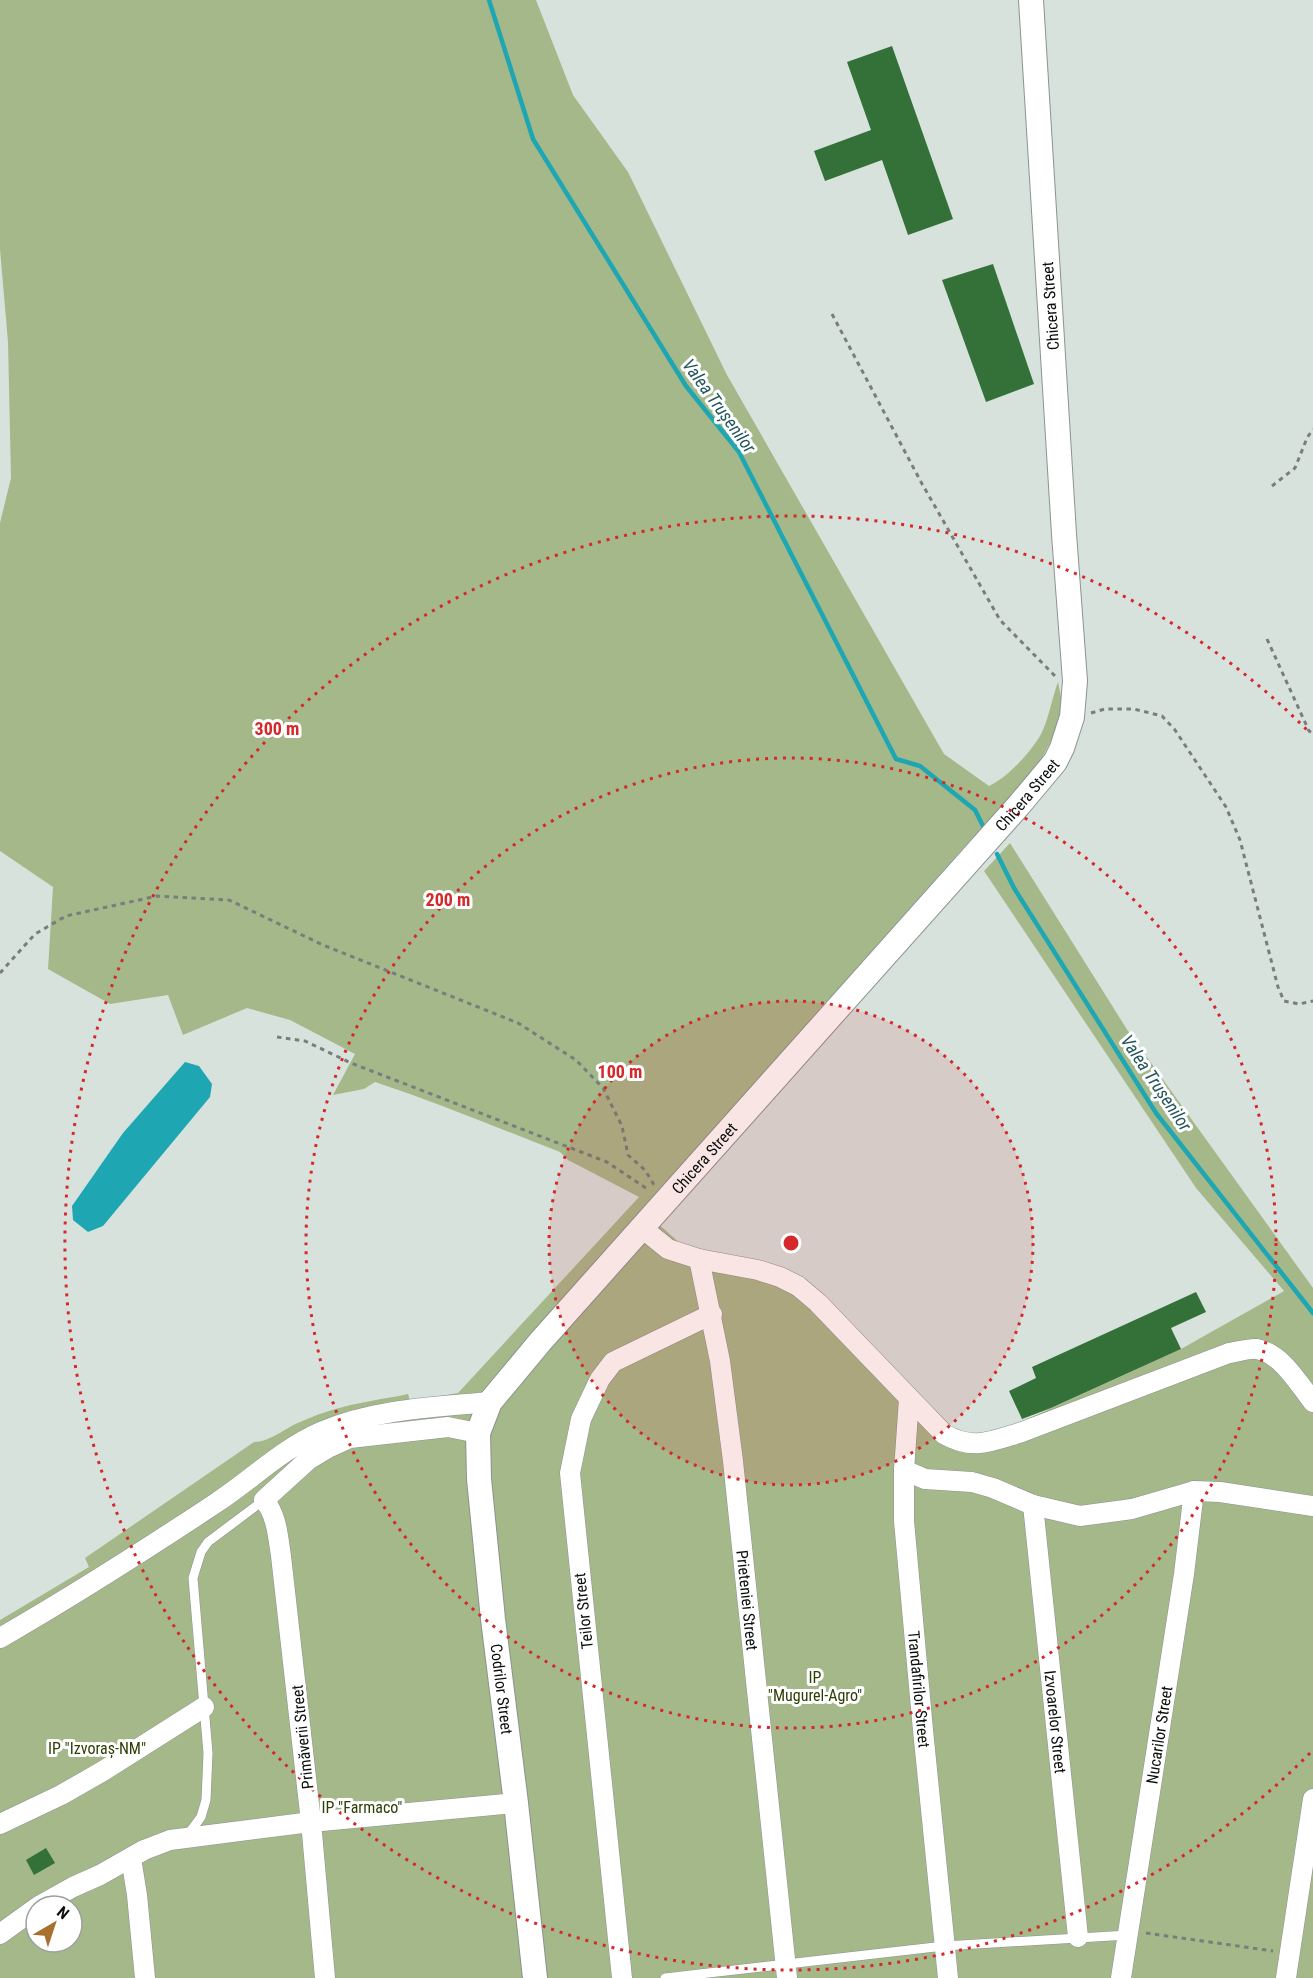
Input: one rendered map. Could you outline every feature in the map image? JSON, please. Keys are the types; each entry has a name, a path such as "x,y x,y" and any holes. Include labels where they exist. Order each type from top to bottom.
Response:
{"street":[{"name":"Chicera Street","path":"490,1402 540,1342 1041,779 1055,762 1062,748 1072,717 1075,685 1030,0"},
{"path":"642,1228 668,1250 699,1259 758,1270 780,1277 798,1287 818,1303 944,1434 969,1445 987,1443 1022,1432 1228,1353 1256,1349 1271,1354 1285,1366 1313,1402"},
{"name":"Prieteniei Street","path":"699,1259 720,1361 733,1461 786,1971"},
{"name":"Teilor Street","path":"621,1978 570,1473 581,1419 600,1379 613,1362 712,1314"},
{"name":"Trandafirilor Street","path":"909,1399 904,1470 905,1533 948,1978"},
{"path":"0,1638 217,1503 287,1451 321,1432 354,1420 416,1408 490,1402"},
{"name":"Codrilor Street","path":"490,1402 478,1433 479,1479 535,1978"},
{"path":"264,1500 308,1460 350,1438 448,1427 478,1433"},
{"path":"904,1470 925,1479 972,1482 1033,1505 1080,1516 1132,1509 1194,1491 1220,1492 1313,1506"},
{"name":"Nucarilor Street","path":"1121,1978 1184,1574 1194,1491"},
{"name":"Primăverii Street","path":"264,1500 275,1519 281,1556 311,1822 325,1978"},
{"name":"Izvoarelor Street","path":"1033,1505 1078,1937"},
{"path":"0,1824 61,1795 103,1771 204,1707"},
{"path":"1286,1978 1313,1799"},
{"path":"63,1894 161,1843 311,1822 516,1803"},
{"path":"131,1858 146,1978"},
{"path":"0,1934 24,1917"}],"lane":[{"path":"186,1838 201,1817 206,1800 208,1754 193,1578 201,1552 208,1542 264,1500"},
{"path":"665,1978 786,1971 944,1946 1128,1935"}],"path":[{"path":"832,314 921,482 1000,620 1050,673 1075,685"},
{"path":"1272,486 1295,468 1313,429"},
{"path":"1267,639 1309,731 1313,733"},
{"path":"1072,717 1106,709 1134,709 1162,716 1175,730 1226,807 1239,840 1278,987 1284,1001 1299,1004 1313,1001"},
{"path":"0,973 35,934 66,916 157,896 229,900 323,945 518,1023 576,1060 603,1088 622,1126 628,1155 645,1170 664,1202"},
{"path":"277,1037 305,1041 351,1063 607,1162 664,1202"},
{"path":"1128,1935 1134,1931 1290,1953"}],"green space":[{"path":"0,0 536,0 573,95 628,172 727,375 944,754 989,786 1017,765 1040,736 1058,682 1062,702 1056,731 1030,781 972,838 735,1105 645,1212 683,1246 789,1270 815,1288 953,1428 979,1436 1023,1421 1181,1349 1284,1291 1196,1188 984,871 1010,843 1128,1031 1313,1288 1313,1978 0,1978 0,1620 89,1567 85,1558 254,1442 272,1437 294,1425 335,1409 408,1394 410,1401 458,1393 639,1197 568,1160 560,1152 375,1082 364,1089 333,1095 355,1054 290,1020 247,1008 183,1035 168,995 110,1004 48,969 53,887 0,851 0,523 11,478 8,342 0,249"}],"water":[{"path":"185,1062 199,1066 212,1084 210,1097 103,1226 88,1232 73,1220 72,1206 123,1133"}],"building":[{"path":"892,46 953,219 908,235 882,160 825,181 814,151 871,130 847,62"},
{"path":"993,264 1034,384 986,402 942,280"},
{"path":"1196,1292 1206,1312 1171,1328 1181,1349 1022,1419 1009,1391 1036,1378 1032,1367"},
{"path":"46,1848 55,1863 34,1875 26,1860"}],"waterway":[{"name":"Valea Trușenilor","path":"489,0 533,139 686,386 739,452 896,759 920,766 975,810 983,826"},
{"name":"Valea Trușenilor","path":"997,854 1014,888 1156,1113 1313,1313"}],"park label":[{"name":"IP \"Mugurel-Agro\"","path":"815,1686"},
{"name":"IP \"Izvoraș-NM\"","path":"97,1748"},
{"name":"IP \"Farmaco\"","path":"362,1807"}]}
